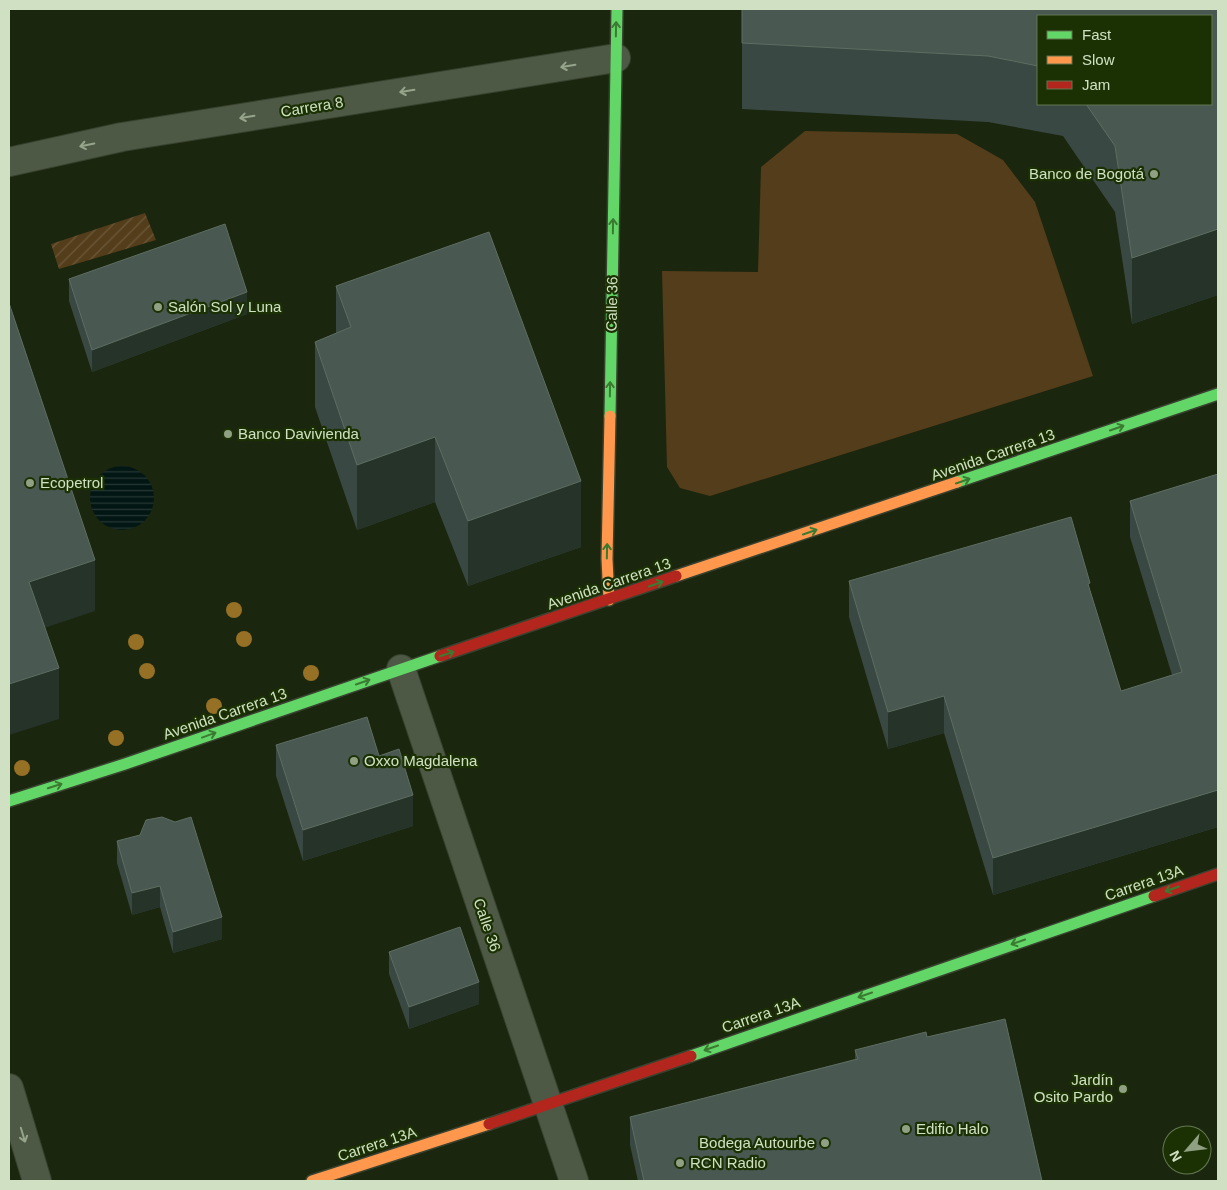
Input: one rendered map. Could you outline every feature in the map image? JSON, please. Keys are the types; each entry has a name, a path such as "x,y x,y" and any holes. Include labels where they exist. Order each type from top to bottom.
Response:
{"street":[{"name":"Calle 36","path":"609,600 607,559 617,9"},
{"name":"Carrera 8","path":"9,162 122,137 616,58"},
{"name":"Avenida Carrera 13","path":"9,801 125,764 1218,394"},
{"name":"Calle 36","path":"401,669 574,1181"},
{"name":"Carrera 13A","path":"312,1181 548,1105 1218,874"},
{"path":"9,1088 37,1181"}],"shaded area":[{"path":"805,131 957,134 1003,160 1035,202 1093,376 710,496 680,488 667,467 662,271 758,272 761,167"},
{"path":"145,213 156,240 59,269 51,244"},
{"path":"122,466 134,468 145,475 152,486 154,498 152,510 145,521 134,528 122,530 110,528 99,521 92,510 90,498 92,486 99,475 110,468"}],"building":[{"path":"742,9 1218,9 1218,229 1132,258 1115,146 1087,105 1212,105 1212,15 1037,15 1037,66 988,56 742,43"},
{"name":"Salón Sol y Luna","path":"225,224 247,292 92,350 69,279"},
{"path":"489,232 581,481 468,521 435,437 357,465 315,342 351,327 336,286"},
{"name":"Ecopetrol","path":"9,303 95,560 29,582 59,668 9,684"},
{"path":"1218,474 1218,790 993,858 944,696 888,712 849,581 1071,517 1090,583 1088,584 1121,691 1182,672 1130,501"},
{"path":"367,717 379,756 399,749 413,795 303,830 276,745"},
{"path":"162,817 175,822 191,817 222,917 173,932 160,886 132,893 117,841 140,835 146,820"},
{"path":"460,927 479,982 409,1007 389,952"},
{"path":"1005,1019 1042,1181 644,1181 630,1117 858,1059 855,1050 926,1032 927,1037"}],"traffic: fast":[{"path":"610,416 617,9"},
{"path":"957,482 1218,394"},
{"path":"9,801 125,764 440,656"},
{"path":"691,1056 1154,896"}],"traffic: slow":[{"path":"609,600 607,559 610,416"},
{"path":"676,576 957,482"},
{"path":"312,1181 489,1124"}],"traffic: jam":[{"path":"440,656 676,576"},
{"path":"1154,896 1218,874"},
{"path":"489,1124 691,1056"}],"place":[{"name":"Banco de Bogotá","path":"1154,174"},
{"name":"Salón Sol y Luna","path":"158,307"},
{"name":"Banco Davivienda","path":"228,434"},
{"name":"Ecopetrol","path":"30,483"},
{"name":"Oxxo Magdalena","path":"354,761"},
{"name":"Jardín Osito Pardo","path":"1123,1089"},
{"name":"Edifio Halo","path":"906,1129"},
{"name":"Bodega Autourbe","path":"825,1143"},
{"name":"RCN Radio","path":"680,1163"}]}
